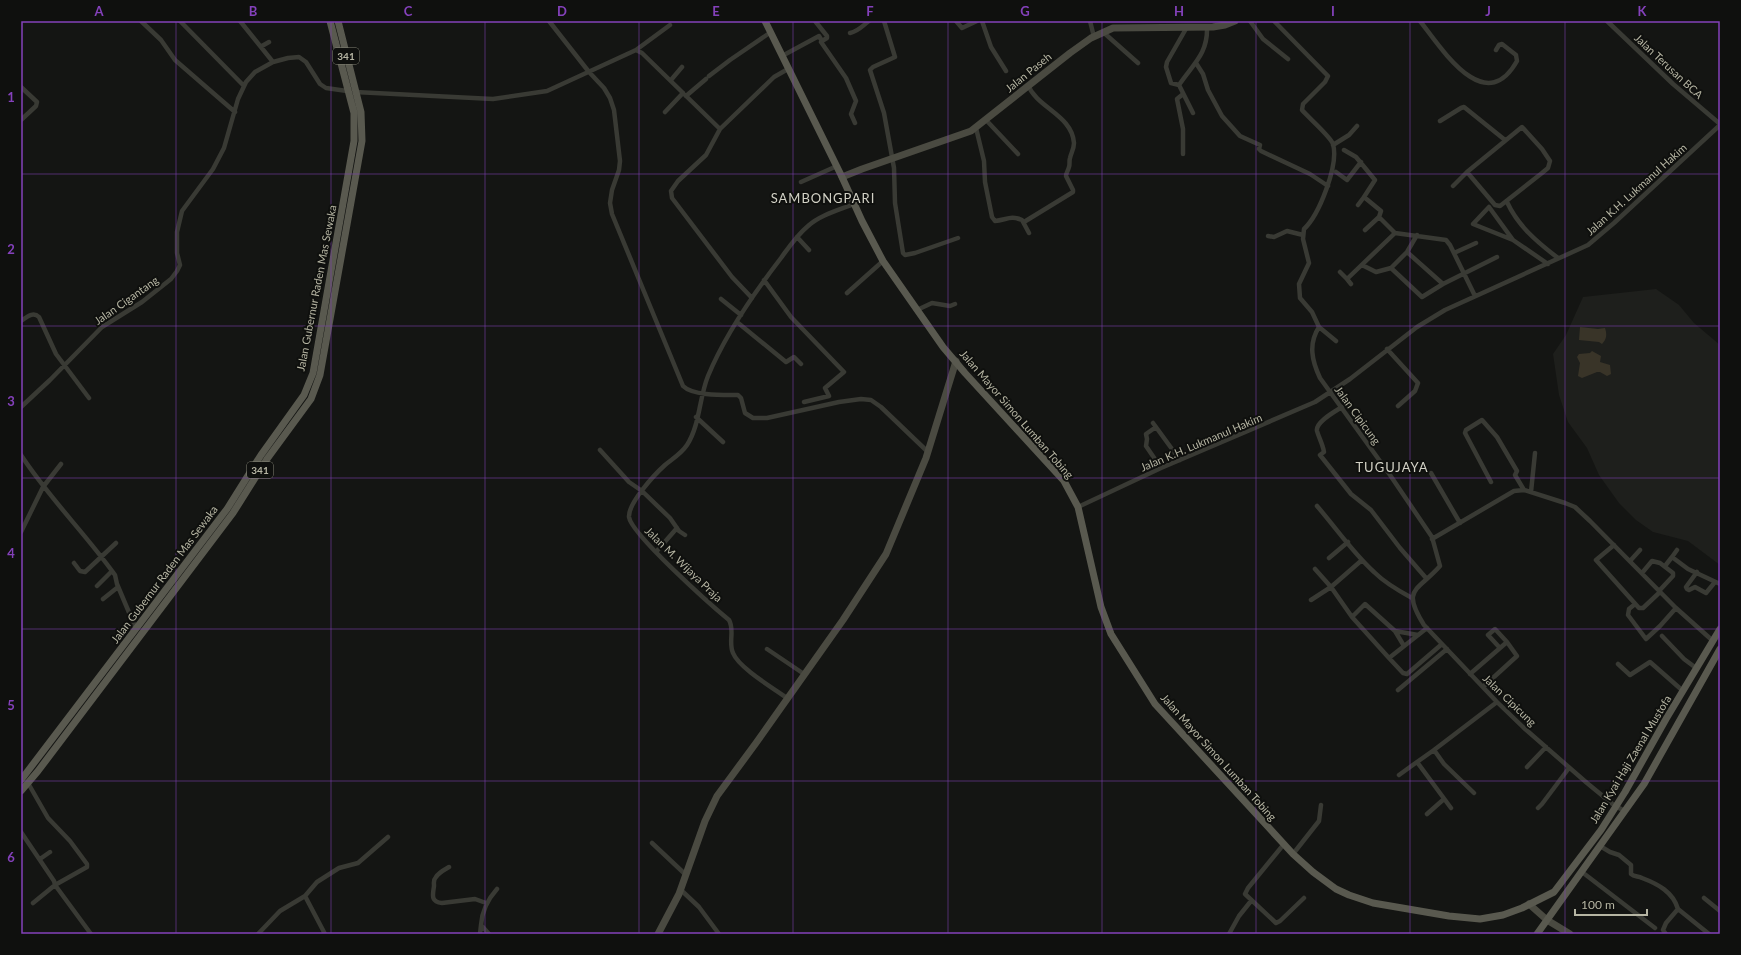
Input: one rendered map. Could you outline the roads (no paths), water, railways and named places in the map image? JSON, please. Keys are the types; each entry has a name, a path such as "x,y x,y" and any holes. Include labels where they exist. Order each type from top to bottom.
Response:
{"main road":[{"name":"Jalan Gubernur Raden Mas Sewaka","path":"21,791 23,781 61,735 156,609 276,441 304,395 313,373 349,193 362,141 361,112 351,91 330,21"},
{"name":"341","path":"338,21 351,91"},
{"name":"Jalan Mayor Simon Lumban Tobing","path":"765,21 883,261 939,342 965,373 1064,481 1078,507 1101,607 1115,640 1155,704 1293,854 1313,872 1336,889 1348,895 1373,903 1449,916 1480,918 1503,915 1529,904"},
{"name":"Jalan Gubernur Raden Mas Sewaka","path":"61,735 136,629 156,609"},
{"name":"Jalan Kyai Haji Zaenal Mustofa","path":"1529,904 1554,892 1601,830 1635,776 1666,719 1720,629"},
{"name":"Jalan Kyai Haji Zaenal Mustofa","path":"1537,934 1644,784 1720,649"},
{"path":"1666,719 1677,726"},
{"path":"1554,892 1563,899"}],"street":[{"path":"141,21 161,40 175,60 234,112"},
{"path":"180,21 244,86"},
{"path":"240,21 262,46 273,62"},
{"path":"549,21 589,72 604,88 610,98 614,110 620,161 610,203 612,214 683,386 691,391 738,395 741,398 745,413 753,418 767,418 811,404 829,396 825,388 844,372 791,316 764,280"},
{"path":"815,21 827,36 827,38 822,41"},
{"path":"850,33 859,30 862,25 869,21"},
{"path":"884,21 895,57 873,67 870,70 884,113 895,173 895,203 903,254 915,253 958,238"},
{"path":"956,21 960,28 977,21"},
{"path":"982,21 991,47 1006,71"},
{"path":"1090,21 1094,37"},
{"name":"Jalan Paseh","path":"842,177 971,131 1070,53 1094,37 1113,28 1187,27 1234,21"},
{"path":"1250,21 1263,39 1288,59"},
{"path":"1274,21 1328,76 1325,82 1303,104 1302,110 1329,137 1334,147 1328,186 1320,207 1310,224 1304,229 1303,235 1305,253 1309,263 1299,284 1300,298 1312,312 1319,327 1336,341"},
{"path":"1420,21 1466,75 1480,83 1487,84 1500,79 1511,71 1517,61 1516,55 1502,44 1499,45 1496,50"},
{"name":"Jalan Terusan BCA","path":"1607,21 1673,84 1720,125"},
{"path":"351,91 493,99 547,91 636,50 670,25"},
{"path":"1179,85 1183,77 1196,64 1204,49 1211,25"},
{"path":"1179,85 1174,85 1171,83 1166,67 1168,59 1187,27"},
{"path":"665,112 685,94 730,60 771,32"},
{"path":"1103,32 1138,63"},
{"path":"782,56 818,36 846,78 856,101 851,114 855,123"},
{"path":"262,46 269,42"},
{"path":"636,50 642,53 671,80 720,129"},
{"name":"Jalan Cigantang","path":"21,407 102,327 142,302 171,279 178,271 180,265 177,232 182,211 213,169 224,148 234,112 244,86 255,72 273,62 299,57 306,62 320,84 326,88 351,91"},
{"path":"1196,64 1203,74 1215,104 1222,116 1237,134 1260,145 1260,150 1310,174 1328,186"},
{"path":"671,80 682,68"},
{"path":"752,298 732,277 672,198 671,191 678,181 706,155 720,129 774,77 788,69"},
{"path":"1024,222 1073,192 1066,176 1073,152 1074,143 1072,134 1067,125 1054,110 1036,96 1028,85"},
{"path":"1179,85 1193,112"},
{"path":"21,87 37,102 36,106 21,120"},
{"path":"1183,154 1183,129 1177,99 1184,94"},
{"path":"1440,121 1464,107 1505,140"},
{"path":"986,120 1018,154"},
{"name":"Jalan K.H. Lukmanul Hakim","path":"1078,507 1161,468 1315,402 1387,349 1444,310 1588,245 1720,125"},
{"path":"1334,147 1357,126"},
{"path":"976,128 983,157 985,182 992,217 995,221 1015,217 1022,220 1029,233"},
{"path":"1453,186 1466,172 1520,128 1524,128 1550,158 1548,168 1507,202 1500,206 1495,205 1466,172"},
{"path":"1344,150 1354,154 1375,180 1358,205"},
{"path":"1336,172 1347,180 1361,162"},
{"path":"802,182 837,166"},
{"path":"1364,197 1381,211 1379,217 1365,230"},
{"path":"1507,202 1529,234 1540,245 1558,258"},
{"name":"Jalan M. Wijaya Praja","path":"787,698 738,663 732,653 732,624 656,552 633,527 629,515 630,509 642,491 664,466 687,446 692,434 708,376 741,315 764,280 808,225 819,218 854,204"},
{"path":"1514,240 1473,224 1489,207 1514,240 1548,264"},
{"path":"1379,217 1395,233 1446,240 1475,296"},
{"path":"1496,234 1503,226"},
{"path":"1268,236 1274,237 1287,231 1303,235"},
{"path":"1347,280 1395,233"},
{"path":"1362,264 1376,272 1392,268 1407,252 1417,235"},
{"path":"797,237 809,250"},
{"path":"1454,253 1476,243"},
{"path":"1407,252 1443,284"},
{"path":"1392,268 1422,297 1443,284 1497,257"},
{"path":"847,293 883,261"},
{"path":"1340,272 1351,284"},
{"path":"721,299 741,315"},
{"path":"917,310 932,303 950,306 955,304"},
{"path":"21,321 32,314 37,315 41,319 48,338 64,366 88,398"},
{"path":"737,322 786,362 794,357 801,364"},
{"name":"Jalan Cipicung","path":"1319,327 1312,341 1314,359 1320,378 1390,475 1432,539 1440,566 1418,586 1412,598 1412,603 1416,612 1427,628 1497,702 1569,768 1616,806 1626,811"},
{"path":"1387,349 1414,377 1418,384 1415,391 1398,406"},
{"path":"658,934 680,890 703,827 717,796 843,620 886,554 928,452 956,361"},
{"path":"804,402 811,404 861,399 871,400 881,407 928,452"},
{"path":"1342,407 1323,419 1318,427 1317,430 1322,441 1324,452 1320,455 1351,494 1371,510 1400,548 1426,578"},
{"path":"696,417 723,442"},
{"path":"1491,482 1465,433 1466,430 1482,420 1497,437 1517,471 1514,475 1524,490"},
{"path":"1161,468 1146,446 1146,435 1155,425 1180,460"},
{"path":"600,450 629,482 642,491 670,518 677,528 685,534"},
{"path":"1531,492 1535,454"},
{"path":"21,455 44,487 112,571 136,629"},
{"path":"21,532 44,487 61,464"},
{"path":"1431,473 1460,524"},
{"path":"1432,539 1514,491 1524,490 1573,506 1676,608 1713,641"},
{"path":"1317,506 1362,560 1390,585 1412,598"},
{"path":"656,552 677,528"},
{"path":"1329,558 1348,542"},
{"path":"74,563 83,572 116,543"},
{"path":"1614,545 1596,560 1639,608 1643,608 1673,576 1673,573 1665,566 1652,561 1642,573"},
{"path":"1630,561 1640,550"},
{"path":"1665,566 1677,550"},
{"path":"1672,557 1688,569 1697,572 1718,583 1706,593 1695,587 1689,590 1687,589 1686,587 1697,572"},
{"path":"1311,600 1331,587 1362,560"},
{"path":"1315,569 1331,587 1352,617 1403,673 1407,674 1442,644"},
{"path":"97,586 112,571"},
{"path":"104,599 118,587"},
{"path":"1352,617 1365,604 1395,630 1404,646"},
{"path":"1635,604 1629,609 1628,615 1646,639 1676,608"},
{"path":"1389,658 1427,628"},
{"path":"1483,687 1517,656 1495,629 1488,635 1500,648"},
{"path":"1395,630 1418,635"},
{"path":"1662,636 1684,659 1696,668"},
{"path":"1470,674 1507,642"},
{"path":"767,649 804,674"},
{"path":"1398,690 1447,649"},
{"path":"1618,664 1630,676 1650,662 1683,691"},
{"path":"1399,775 1497,702"},
{"path":"1527,767 1546,747"},
{"path":"1434,750 1444,764 1474,793"},
{"path":"1417,762 1451,808"},
{"path":"1538,808 1569,768"},
{"path":"23,781 48,818 70,841 88,864 87,867 80,872 55,885 33,903"},
{"path":"1427,814 1444,799"},
{"path":"1293,854 1319,822 1321,805"},
{"path":"21,832 54,880 55,885 92,934"},
{"path":"258,934 280,911 305,896 317,882 342,867 356,864 388,837"},
{"path":"652,843 686,875"},
{"path":"1284,844 1245,892 1251,901 1274,922 1278,922 1304,898"},
{"path":"1600,846 1610,852 1620,855 1631,865 1632,867 1630,874 1633,876 1642,878 1665,889 1676,900 1678,909 1709,934"},
{"path":"40,859 50,852"},
{"path":"449,867 440,872 434,879 432,893 433,900 437,903 442,903 475,899 486,903"},
{"path":"1582,872 1655,928"},
{"path":"480,934 486,903 497,888"},
{"path":"680,890 699,907 719,934"},
{"path":"305,896 325,934"},
{"path":"1704,898 1720,911"},
{"path":"1229,934 1239,916 1251,901"},
{"path":"1529,904 1547,920 1570,934"},
{"path":"1666,934 1662,930 1678,909"},
{"path":"481,925 489,934"}],"district":[{"name":"SAMBONGPARI","path":"823,198"},
{"name":"TUGUJAYA","path":"1392,467"}]}
